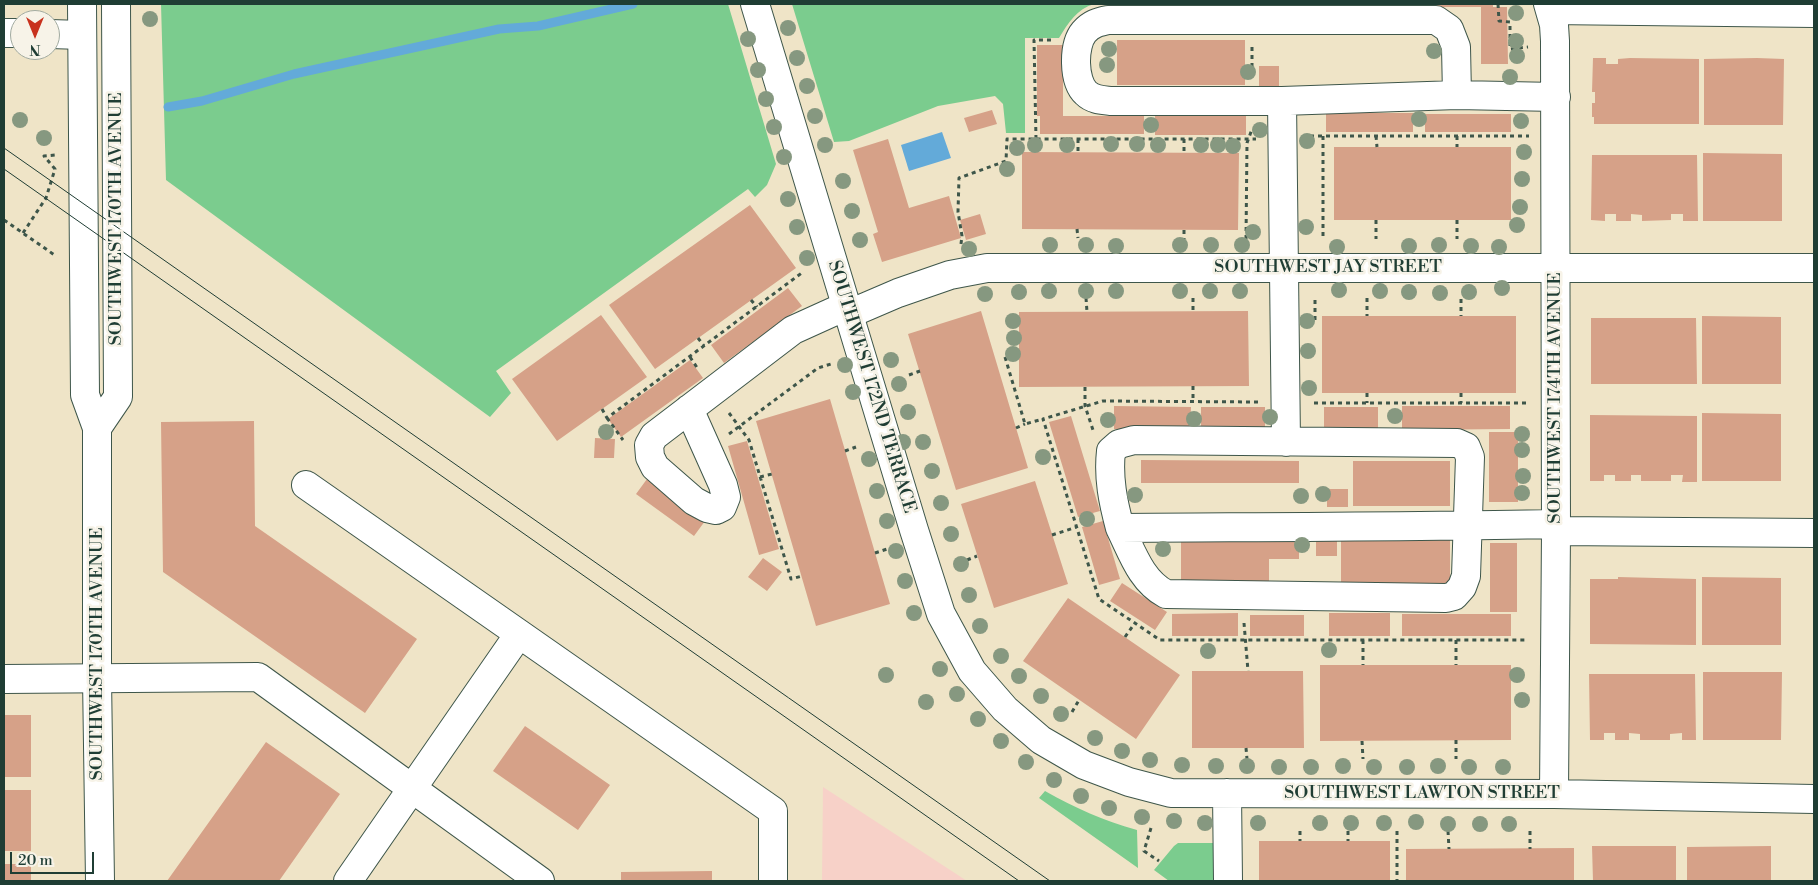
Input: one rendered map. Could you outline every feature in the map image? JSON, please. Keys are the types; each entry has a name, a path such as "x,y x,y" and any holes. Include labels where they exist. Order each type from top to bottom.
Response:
{"street":[{"name":"SOUTHWEST 170TH AVENUE","path":"82,4 68,35 84,258 85,395 97,428 97,678 100,881"},
{"name":"SOUTHWEST 170TH AVENUE","path":"97,428 118,397 116,4"},
{"name":"SOUTHWEST 172ND TERRACE","path":"755,4 941,614 972,671 1005,709 1041,740"},
{"path":"1549,7 1814,13"},
{"name":"SOUTHWEST 174TH AVENUE","path":"1549,7 1555,41 1556,97 1554,794"},
{"path":"1457,95 1456,47 1449,29 1436,20 1108,20 1094,24 1083,33 1077,46 1075,61 1078,79 1085,93 1098,100 1111,101 1282,101 1457,95 1556,97"},
{"path":"1282,101 1286,442"},
{"name":"SOUTHWEST JAY STREET","path":"708,450 726,497 722,507 716,510 707,508 694,501 655,467 648,445 654,436 793,330 950,275 987,268 1814,268"},
{"path":"689,409 708,450"},
{"path":"1134,440 1457,444 1466,447 1470,458 1469,525 1466,576 1462,587 1454,596 1446,598 1166,594 1156,589 1141,571 1120,528 1113,501 1109,467 1111,451 1119,444 1134,440"},
{"path":"306,485 773,811 773,881"},
{"path":"1120,528 1469,525 1814,533"},
{"path":"348,881 519,634"},
{"path":"4,678 258,677 540,881"},
{"name":"SOUTHWEST LAWTON STREET","path":"1041,740 1084,765 1129,782 1171,793 1554,794 1814,799"},
{"path":"1228,793 1228,881"}],"path":[{"path":"1498,4 1500,21 1510,22 1510,49 1531,47"},
{"path":"1323,136 1323,239"},
{"path":"1376,136 1377,147"},
{"path":"1457,136 1457,147"},
{"path":"961,245 962,236 958,212 959,178 1006,161 1007,139 1531,136"},
{"path":"1078,139 1078,152"},
{"path":"1184,139 1184,152"},
{"path":"23,233 46,198 54,169 44,156 59,155"},
{"path":"4,220 59,258 84,258"},
{"path":"1376,220 1376,239"},
{"path":"1457,220 1457,239"},
{"path":"1077,229 1078,238"},
{"path":"1184,230 1184,239"},
{"path":"602,409 607,418 804,272"},
{"path":"1086,298 1087,312"},
{"path":"1193,298 1194,312"},
{"path":"1367,298 1367,316"},
{"path":"1460,299 1460,316"},
{"path":"751,300 757,307"},
{"path":"698,338 704,346"},
{"path":"1005,356 1026,424"},
{"path":"690,357 749,440 791,579 802,576"},
{"path":"708,450 818,368 831,364"},
{"path":"909,375 920,371"},
{"path":"1193,386 1193,402"},
{"path":"1085,387 1085,406 1094,433 1111,451"},
{"path":"1367,393 1367,403"},
{"path":"1461,393 1461,403"},
{"path":"1016,428 1043,419"},
{"path":"845,451 856,447"},
{"path":"760,477 772,474"},
{"path":"1052,535 1077,527"},
{"path":"875,553 886,550"},
{"path":"967,560 977,556"},
{"path":"1244,595 1244,640 1248,671"},
{"path":"1125,637 1135,623"},
{"path":"1363,640 1363,665"},
{"path":"1456,640 1456,665"},
{"path":"1072,712 1079,700"},
{"path":"1456,740 1456,759"},
{"path":"1362,741 1363,759"},
{"path":"1246,748 1247,759"},
{"path":"1151,828 1144,851 1159,862"},
{"path":"1300,831 1300,840"},
{"path":"1348,831 1348,840"},
{"path":"1398,831 1398,881"},
{"path":"1448,831 1449,849"},
{"path":"1530,831 1530,849"}],"shaded area":[{"path":"823,787 967,881 822,881"}],"green space":[{"path":"161,4 728,4 776,164 767,185 755,197 748,189 496,371 511,393 490,417 166,180"},
{"path":"792,4 1094,4 1078,13 1059,38 1025,38 1025,133 1006,133 1003,104 995,96 938,106 849,141 834,142"},
{"path":"1045,791 1090,814 1137,830 1138,868 1039,798"},
{"path":"1178,843 1214,843 1214,881 1169,881 1154,870"}],"water":[{"path":"942,132 951,158 909,171 901,145"}],"building":[{"path":"1111,4 1182,4 1182,6 1111,6"},
{"path":"1193,4 1246,4 1246,6 1193,6"},
{"path":"1259,4 1367,4 1367,6 1259,7"},
{"path":"1378,4 1493,4 1493,7 1507,7 1508,64 1481,64 1481,7 1378,7"},
{"path":"1117,40 1245,40 1245,85 1117,85"},
{"path":"1037,45 1063,45 1063,116 1144,116 1144,134 1040,134 1040,116 1037,116"},
{"path":"1593,58 1606,58 1606,64 1618,64 1618,59 1630,58 1699,59 1699,124 1594,124 1594,117 1592,117 1592,103 1595,103 1595,92 1592,92"},
{"path":"1704,59 1784,59 1783,125 1704,125"},
{"path":"1259,66 1279,66 1279,86 1259,86"},
{"path":"992,110 997,124 969,132 964,118"},
{"path":"1326,113 1413,113 1413,132 1326,132"},
{"path":"1425,114 1511,114 1511,132 1425,132"},
{"path":"1246,115 1246,135 1155,135 1155,116"},
{"path":"888,139 909,208 949,196 961,238 882,262 873,234 878,232 853,150"},
{"path":"1334,147 1511,147 1511,220 1334,220"},
{"path":"1022,152 1239,153 1238,230 1022,229"},
{"path":"1703,153 1782,154 1782,221 1703,221"},
{"path":"1592,155 1697,155 1698,221 1683,221 1683,214 1671,214 1671,220 1642,221 1642,215 1631,214 1631,221 1616,221 1616,214 1605,214 1605,221 1591,220"},
{"path":"750,205 796,268 655,369 609,305"},
{"path":"980,214 986,234 966,240 960,220"},
{"path":"788,288 802,306 724,363 711,345"},
{"path":"981,311 1028,468 956,490 908,334"},
{"path":"1248,311 1249,386 1019,387 1019,312"},
{"path":"601,315 647,377 557,441 512,379"},
{"path":"1322,316 1516,316 1516,393 1322,393"},
{"path":"1702,316 1781,317 1781,384 1702,384"},
{"path":"1591,318 1696,318 1697,384 1591,384"},
{"path":"690,360 703,378 621,437 608,419"},
{"path":"830,399 890,604 816,626 756,421"},
{"path":"1114,406 1191,407 1190,430 1114,429"},
{"path":"1402,406 1510,406 1510,429 1402,430"},
{"path":"1201,407 1265,407 1265,430 1201,429"},
{"path":"1324,407 1378,407 1378,430 1324,430"},
{"path":"1702,413 1781,414 1781,481 1702,481"},
{"path":"1590,415 1697,416 1697,482 1682,482 1683,475 1671,475 1671,481 1641,481 1641,475 1631,475 1631,481 1615,481 1615,475 1604,475 1604,481 1590,481"},
{"path":"1071,416 1100,511 1078,517 1049,422"},
{"path":"254,421 255,526 417,639 365,713 163,572 161,422"},
{"path":"1489,432 1518,432 1518,502 1489,502"},
{"path":"595,438 615,439 614,458 594,458"},
{"path":"747,441 779,549 759,555 728,446"},
{"path":"1141,460 1299,461 1299,483 1141,483"},
{"path":"1353,461 1450,461 1450,506 1353,506"},
{"path":"647,479 705,521 694,536 636,494"},
{"path":"1035,481 1068,584 994,608 961,504"},
{"path":"1327,489 1348,489 1348,507 1327,507"},
{"path":"1103,521 1120,579 1099,585 1082,527"},
{"path":"1316,536 1337,536 1337,556 1316,556"},
{"path":"1341,536 1450,536 1450,583 1341,583"},
{"path":"1181,538 1299,538 1299,559 1269,559 1269,582 1181,582"},
{"path":"1490,543 1517,543 1517,612 1490,612"},
{"path":"763,558 782,572 767,591 748,577"},
{"path":"1618,577 1696,579 1696,645 1590,644 1590,579 1618,579"},
{"path":"1702,577 1781,578 1781,645 1702,645"},
{"path":"1122,583 1167,612 1155,630 1110,601"},
{"path":"1068,598 1180,675 1136,739 1023,661"},
{"path":"1238,613 1238,636 1172,636 1172,614"},
{"path":"1329,613 1390,613 1390,636 1329,636"},
{"path":"1402,614 1511,614 1511,636 1402,636"},
{"path":"1250,615 1304,615 1304,636 1250,636"},
{"path":"1320,665 1511,665 1511,740 1320,741"},
{"path":"1192,671 1303,671 1304,748 1192,748"},
{"path":"1703,672 1782,672 1781,740 1703,740"},
{"path":"1589,674 1695,674 1696,740 1682,740 1682,733 1670,734 1670,740 1640,740 1640,734 1629,733 1629,740 1615,740 1615,733 1604,733 1604,740 1590,740"},
{"path":"4,715 31,715 31,777 4,777"},
{"path":"525,726 610,785 578,830 493,771"},
{"path":"266,742 340,794 279,881 167,881"},
{"path":"4,790 31,790 31,851 4,851"},
{"path":"1259,841 1390,841 1390,881 1259,881"},
{"path":"1592,846 1676,846 1676,881 1593,881"},
{"path":"1771,846 1771,881 1687,881 1687,847"},
{"path":"1574,848 1574,881 1406,881 1406,849"},
{"path":"4,864 31,864 31,881 4,881"},
{"path":"712,871 712,881 621,881 621,872"}],"waterway":[{"path":"168,107 202,101 294,74 499,29 538,26 633,4"}],"tram line":[{"path":"4,148 1050,881"},
{"path":"4,169 1019,881"}]}
